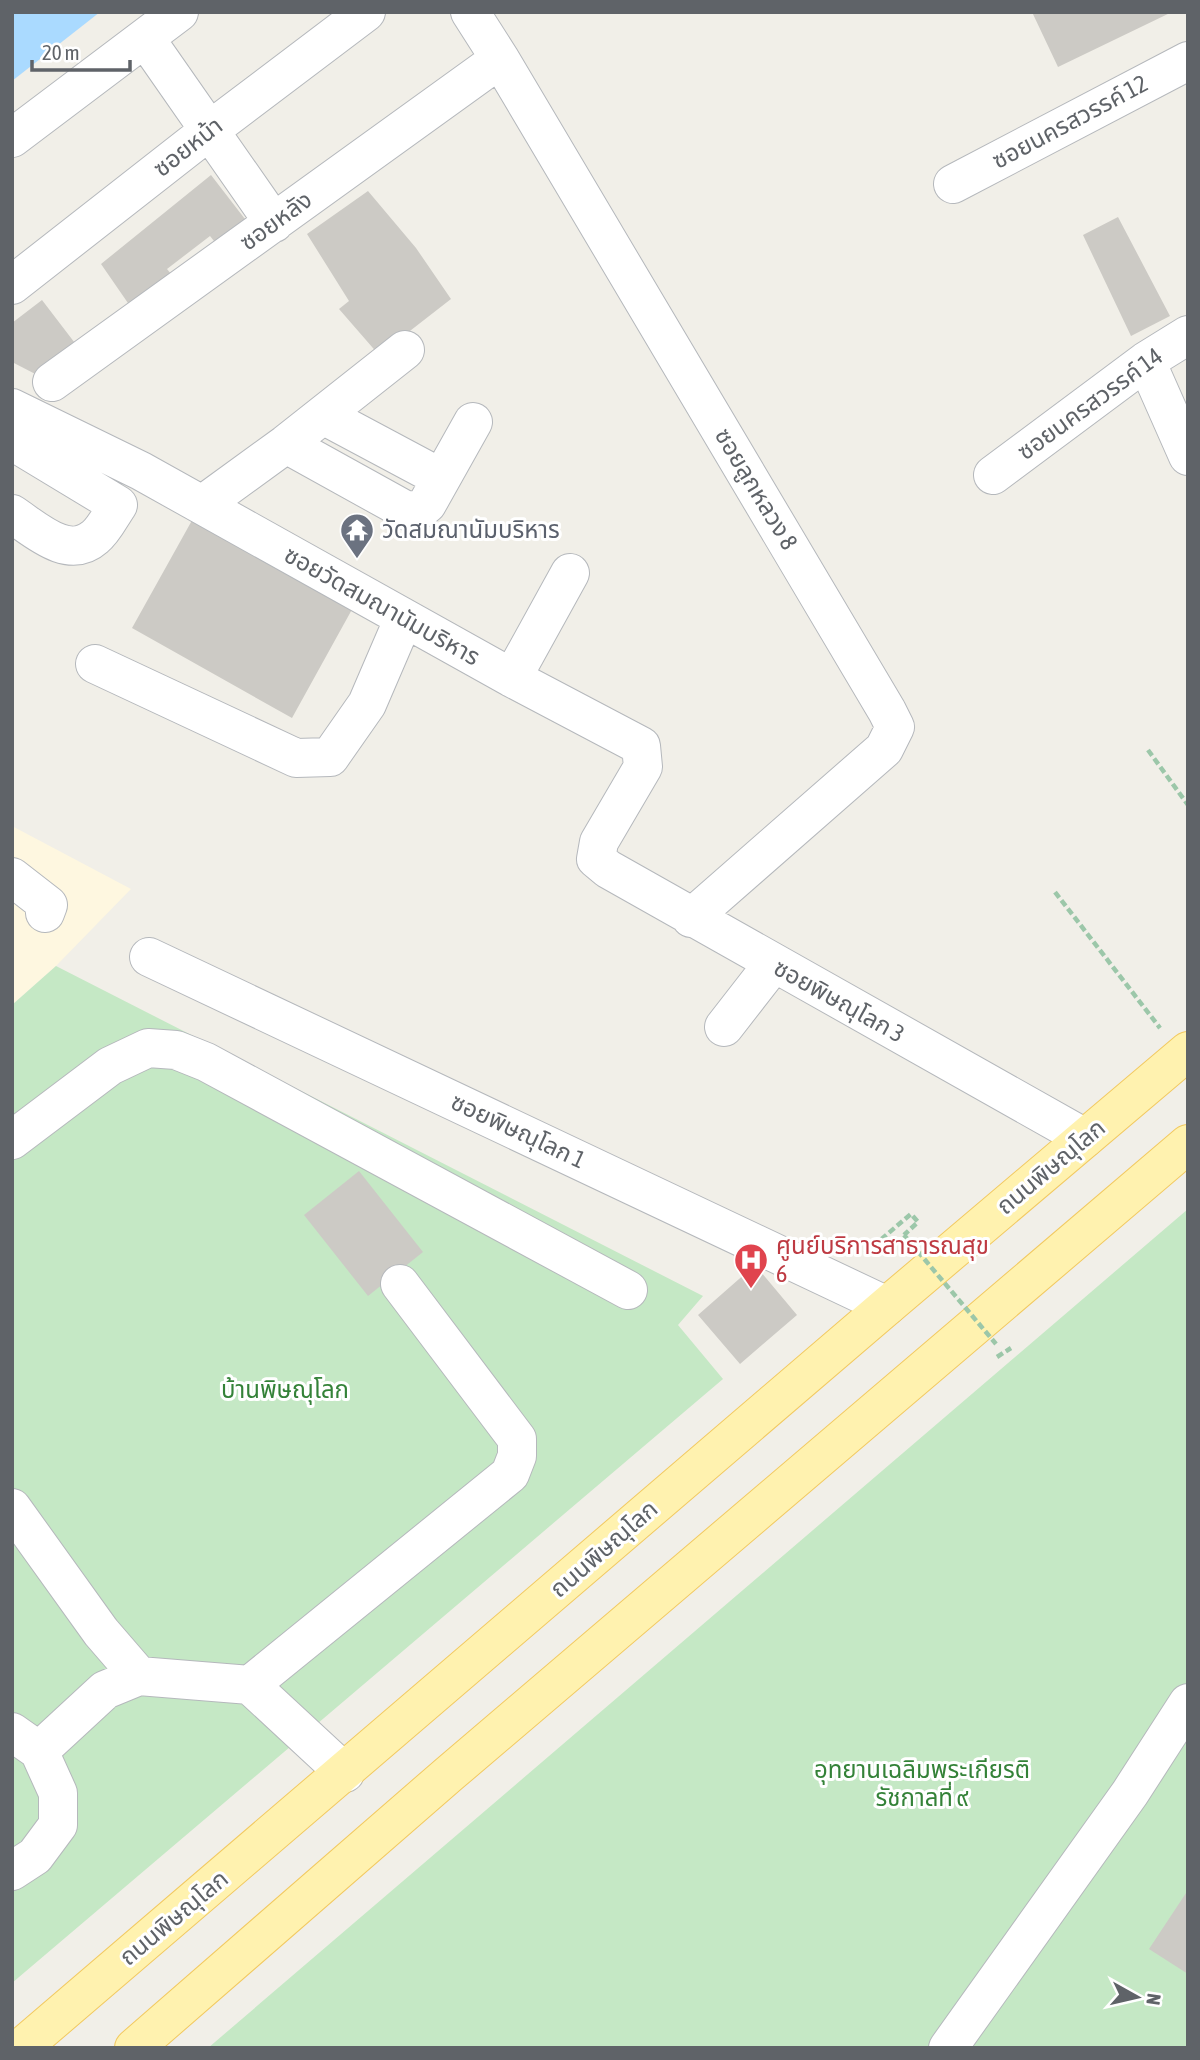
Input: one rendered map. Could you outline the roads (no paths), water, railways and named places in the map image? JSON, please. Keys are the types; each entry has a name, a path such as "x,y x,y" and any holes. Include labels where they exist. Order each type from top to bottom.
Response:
{"main road":[{"name":"ถนนพิษณุโลก","path":"21,2048 1185,1054"},
{"path":"134,2048 449,1774 1188,1144"}],"street":[{"path":"12,138 179,12"},
{"name":"ซอยหน้า","path":"12,285 366,12"},
{"name":"ซอยลูกหลวง 8","path":"470,12 887,710 894,727 884,749 691,918"},
{"path":"145,38 274,223"},
{"name":"ซอยหลัง","path":"52,382 500,59"},
{"name":"ซอยนครสวรรค์ 12","path":"953,184 1188,61"},
{"name":"ซอยนครสวรรค์ 14","path":"993,475 1146,361 1188,335"},
{"path":"202,505 286,444 405,351"},
{"path":"1146,361 1188,456"},
{"name":"ซอยวัดสมณานัมบริหาร","path":"12,408 141,471 512,678 641,746 643,767 599,842 596,859"},
{"path":"323,415 441,478"},
{"path":"286,444 407,511 421,509 427,504 473,422"},
{"path":"12,441 118,505 96,537 80,546 60,545 12,514"},
{"path":"512,678 570,573"},
{"path":"95,664 296,758 330,757 367,704 404,618"},
{"name":"ซอยพิษณุโลก 3","path":"596,859 608,869 691,918 1085,1138"},
{"path":"12,877 48,905 45,913"},
{"name":"ซอยพิษณุโลก 1","path":"149,957 887,1306"},
{"path":"724,1027 772,964"},
{"path":"12,1140 110,1066 148,1048 176,1051 206,1062 628,1290"},
{"path":"250,1685 510,1474 517,1457 517,1439 400,1284"},
{"path":"12,1508 101,1632 139,1676"},
{"path":"12,1871 35,1856 58,1825 58,1793 26,1741 105,1690 139,1676 250,1685 345,1773"},
{"path":"948,2048 1130,1793 1188,1703"}],"water":[{"path":"12,12 100,12 12,81"}],"place":[{"name":"วัดสมณานัมบริหาร","path":"357,560"},
{"name":"ศูนย์บริการสาธารณสุข 6","path":"751,1290"}],"park label":[{"name":"บ้านพิษณุโลก","path":"285,1390"},
{"name":"อุทยานเฉลิมพระเกียรติ รัชกาลที่ ๙","path":"922,1784"}]}
